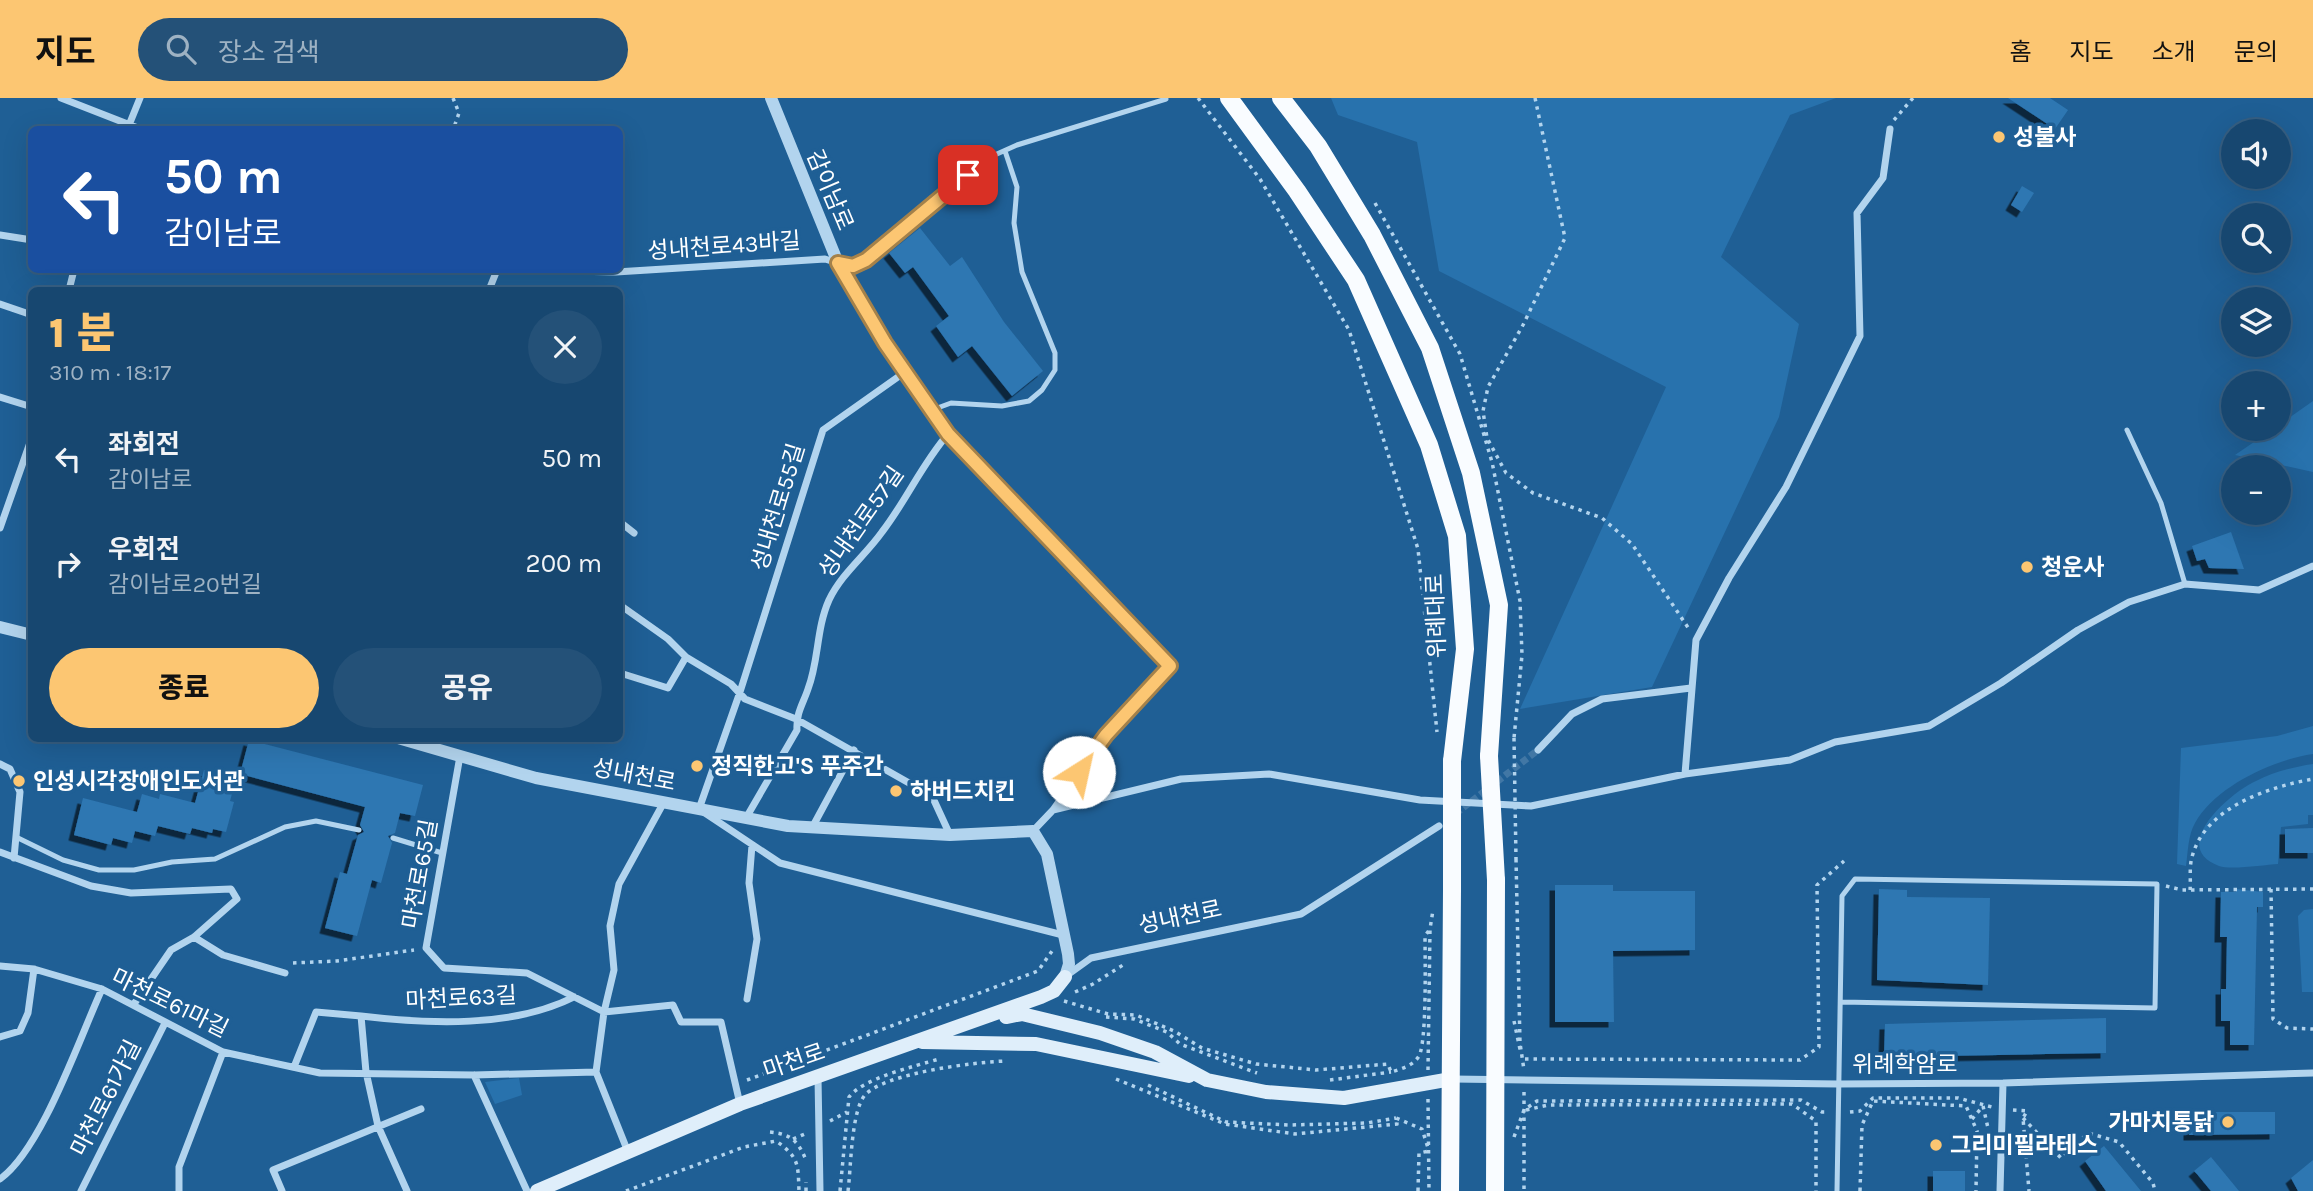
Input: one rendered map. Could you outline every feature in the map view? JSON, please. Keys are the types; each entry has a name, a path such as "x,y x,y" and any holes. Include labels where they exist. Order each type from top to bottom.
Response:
{"main road":[{"name":"위례대로","path":"1228,98 1297,191 1356,280 1429,445 1457,537 1465,649 1452,761 1450,1191"},
{"path":"1281,98 1318,146 1373,235 1430,348 1471,473 1499,605 1489,756 1496,880 1497,1079 1505,1141 1496,1191"},
{"name":"마천로","path":"537,1191 740,1104 1050,993 1065,977"},
{"path":"957,1028 1022,1014 1100,1033 1154,1052 1207,1080"},
{"path":"917,1042 1036,1044 1266,1092 1345,1098 1451,1079"}],"street":[{"path":"61,98 126,126"},
{"path":"128,126 140,98"},
{"name":"감이남로","path":"771,98 838,263 905,372 948,434 1170,666 1106,735 1052,810"},
{"path":"1685,774 1696,640 1729,578 1786,487 1860,336 1857,213 1883,178 1890,130"},
{"path":"0,235 28,239"},
{"name":"성내천로43바길","path":"623,272 825,259 838,263"},
{"path":"0,304 28,314"},
{"name":"성내천로55길","path":"699,809 740,692 823,430 905,372"},
{"path":"0,397 28,406"},
{"name":"성내천로57길","path":"746,818 797,730 796,719 809,689 820,626 830,599 847,571 882,532 931,454 948,434"},
{"path":"0,528 28,448"},
{"path":"623,524 634,533"},
{"path":"1065,977 1069,964 1046,854 1033,831 1052,810 1181,779 1269,774 1420,800 1468,805 1531,806 1685,774 1790,760 1835,742 1929,726 2001,683 2078,630 2129,602 2185,584 2259,590 2313,566"},
{"path":"623,608 668,639 686,657 740,692 745,699 796,719 932,796 950,835"},
{"path":"0,627 28,634"},
{"path":"623,674 668,688 686,657"},
{"path":"1538,750 1572,714 1602,699 1691,688"},
{"name":"성내천로","path":"412,742 536,778 788,826 950,835 1033,831"},
{"path":"813,826 854,750"},
{"name":"마천로65길","path":"460,756 426,948 444,968 527,973 604,1012"},
{"path":"0,764 10,769 20,792 14,858"},
{"path":"628,1153 596,1072 604,1012 614,970 610,926 619,884 664,802"},
{"path":"699,809 780,863 1063,935"},
{"name":"성내천로","path":"1065,977 1090,958 1301,914 1439,826"},
{"path":"747,999 757,939 749,883 752,845"},
{"path":"0,852 91,886 131,893 231,889 237,899 194,937 171,950 134,1004"},
{"path":"194,937 223,955 285,973"},
{"name":"마천로61마길","path":"0,965 34,969 102,989 223,1052 320,1073 474,1076 596,1072"},
{"path":"0,1037 20,1031 29,1013 34,969"},
{"path":"0,1179 13,1170 32,1144 102,989"},
{"name":"마천로63길","path":"294,1067 316,1012 420,1023 534,1014 574,997"},
{"path":"604,1012 673,1005 681,1022 721,1022 740,1104"},
{"path":"361,1016 366,1072 378,1126 407,1191"},
{"name":"마천로61가길","path":"81,1191 166,1023"},
{"path":"179,1191 179,1167 223,1052"},
{"name":"위례학암로","path":"1451,1079 1838,1084 2003,1083 2313,1073"},
{"path":"474,1076 527,1191"},
{"path":"818,1077 820,1191"},
{"path":"2000,1191 2003,1083"},
{"path":"282,1191 273,1170 421,1109"}],"lane":[{"path":"838,263 853,266 866,260 988,158 1005,150 1166,99"},
{"path":"932,410 951,403 1002,406 1029,401 1042,390 1055,370 1055,353 1022,272 1014,223 1017,187 1005,150"},
{"path":"2127,430 2161,503 2185,584"},
{"path":"16,837 64,860 99,870 134,870 172,862 215,859 285,827 316,821 359,830"},
{"path":"393,838 442,853"},
{"path":"1837,1191 1842,896 1856,879 2157,884 2155,1008 1842,1002"}],"path":[{"path":"453,98 459,113 454,126"},
{"path":"1198,98 1260,179 1349,330 1418,549 1437,738"},
{"path":"1535,98 1566,237 1523,325 1488,387 1483,411 1487,438 1506,473 1533,493 1602,518 1632,544 1696,640"},
{"path":"1890,130 1899,111 1913,98"},
{"path":"1514,738 1519,1043 1525,1059 1800,1060 1819,1047 1817,885 1844,861"},
{"path":"2190,890 2192,857 2203,835 2220,818 2249,797 2284,784 2313,779"},
{"path":"2157,884 2190,890 2313,889"},
{"path":"2271,889 2273,1018 2287,1028 2313,1029"},
{"path":"1318,1079 1391,1072 1409,1066 1420,1050 1426,936 1430,929 1428,1049"},
{"path":"735,1084 1038,971 1052,950 1049,932"},
{"path":"288,962 337,961 426,948"},
{"path":"1128,962 1093,984 1060,997 1062,1001 1108,1014 1136,1015 1174,1031 1202,1048 1256,1064 1316,1070 1388,1064 1391,1072"},
{"path":"1050,993 1059,1005 1105,1017 1134,1018 1167,1032 1180,1044 1258,1073"},
{"path":"1497,1045 1519,1043"},
{"path":"1420,1050 1452,1048"},
{"path":"840,1191 849,1097 853,1091 879,1078 950,1058"},
{"path":"848,1191 857,1115 864,1096 884,1083 964,1063 1016,1060"},
{"path":"1106,1076 1225,1124 1295,1134 1397,1124 1396,1118"},
{"path":"1145,1083 1226,1122 1289,1125 1367,1124 1396,1118 1422,1129 1427,1136 1429,1191"},
{"path":"1860,1111 1872,1098 1958,1098 1983,1106 1972,1119"},
{"path":"1522,1142 1505,1141 1524,1110 1537,1101 1777,1099 1801,1100 1822,1112"},
{"path":"1860,1191 1862,1125 1872,1101 1966,1106 1977,1130 1976,1191"},
{"path":"1524,1110 1548,1105 1792,1104 1816,1121 1816,1191"},
{"path":"1524,1110 1524,1191"},
{"path":"2027,1111 2023,1118 2029,1191"},
{"path":"2023,1118 2061,1158 2088,1133 2119,1142 2153,1183 2155,1191"},
{"path":"770,1132 786,1133 800,1144 806,1160 806,1191"},
{"path":"1427,1136 1451,1138"},
{"path":"626,1191 744,1147 776,1140 792,1151 798,1166 799,1191"},
{"path":"1418,1191 1419,1153 1429,1151"}],"shaded area":[{"path":"1331,98 1836,98 1790,115 1721,257 1799,324 1779,417 1652,687 1520,709 1666,387 1439,271 1417,142 1338,115"},
{"path":"2313,401 2313,472 2291,467 2291,455 2235,455 2255,441 2291,441 2291,417"},
{"path":"2313,726 2313,754 2264,769 2231,786 2217,797 2195,823 2186,866 2177,864 2181,748 2277,736"},
{"path":"2313,764 2313,815 2308,815 2308,824 2281,827 2278,864 2224,867 2205,857 2199,846 2201,834 2209,820 2232,796 2270,775"},
{"path":"2313,909 2313,992 2302,992 2298,916 2304,910"},
{"path":"519,1078 522,1095 495,1104 485,1082"}],"building":[{"path":"2008,98 2050,98 2068,110 2055,129"},
{"path":"2022,186 2034,193 2022,212 2011,205"},
{"path":"920,228 950,266 962,257 1004,322 1043,371 1012,396 972,346 958,357 936,326 949,316 913,267 905,273 889,253"},
{"path":"2231,532 2244,569 2209,568 2205,559 2197,561 2192,546"},
{"path":"248,742 257,742 423,785 415,816 400,813 395,833 388,836 392,843 381,883 372,880 357,936 325,928 340,872 347,874 358,835 364,832 360,825 365,807 240,774"},
{"path":"204,770 236,779 230,801 234,802 226,832 213,829 212,833 192,828 190,834 158,826 155,836 135,831 132,843 113,838 111,845 74,835 83,798 137,812 142,794 159,799 160,794 195,803"},
{"path":"2313,828 2313,853 2285,853 2285,829"},
{"path":"1555,885 1613,885 1613,891 1695,891 1695,950 1613,951 1614,1022 1555,1022"},
{"path":"1879,889 1907,890 1907,897 1990,898 1988,985 1877,980"},
{"path":"2236,889 2263,892 2263,907 2257,907 2254,1045 2230,1045 2230,1021 2221,1021 2221,989 2226,989 2227,937 2220,937 2221,892 2236,892"},
{"path":"2106,1018 2106,1053 1884,1057 1885,1024"},
{"path":"2189,1112 2275,1112 2275,1134 2189,1135"},
{"path":"2104,1146 2141,1191 2106,1191 2085,1161"},
{"path":"2211,1157 2239,1191 2211,1191 2194,1171"},
{"path":"2313,1160 2313,1191 2298,1191 2291,1178"},
{"path":"1933,1171 1965,1171 1965,1191 1933,1191"}],"tunnel":[{"path":"1455,814 1538,750"}],"place":[{"name":"성불사","path":"1999,137"},
{"name":"청운사","path":"2027,567"},
{"name":"정직한고'S 푸주간","path":"697,766"},
{"name":"인성시각장애인도서관","path":"19,781"},
{"name":"하버드치킨","path":"896,791"},
{"name":"가마치통닭","path":"2228,1122"},
{"name":"그리미필라테스","path":"1936,1145"}],"route":[{"path":"968,175 866,260 853,266 838,263 885,343 948,434 1170,666 1106,735 1079,772"}]}
